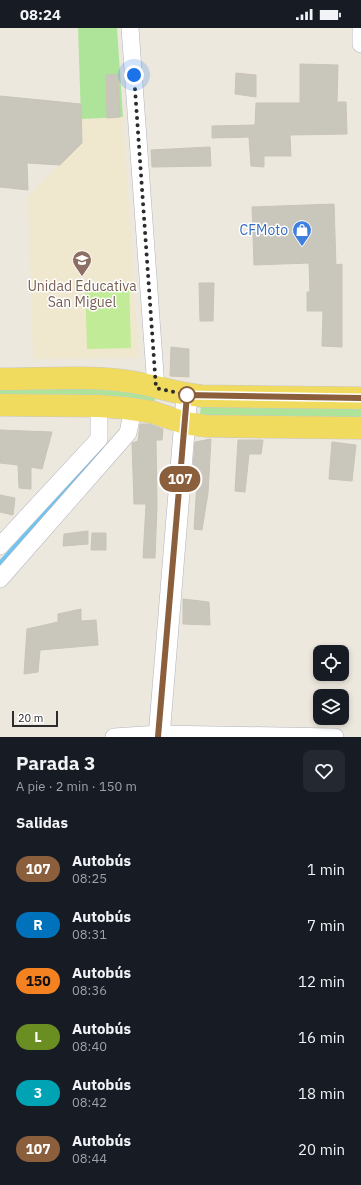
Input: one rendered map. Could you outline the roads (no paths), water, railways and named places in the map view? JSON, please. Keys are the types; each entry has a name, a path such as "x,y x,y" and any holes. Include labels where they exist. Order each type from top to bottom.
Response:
{"main road":[{"path":"0,379 104,380 133,382 187,395 361,398"},
{"path":"0,404 99,406 133,409 158,413 185,423 205,426 361,428"}],"street":[{"path":"130,28 156,388"},
{"path":"361,28 361,44"},
{"path":"159,736 187,395"},
{"path":"0,546 100,439 99,406"},
{"path":"0,579 128,433 133,409"},
{"path":"114,737 335,737"}],"waterway":[{"path":"0,563 103,449"}],"place":[{"name":"CFMoto","path":"302,247"},
{"name":"Unidad Educativa San Miguel","path":"82,277"}]}
